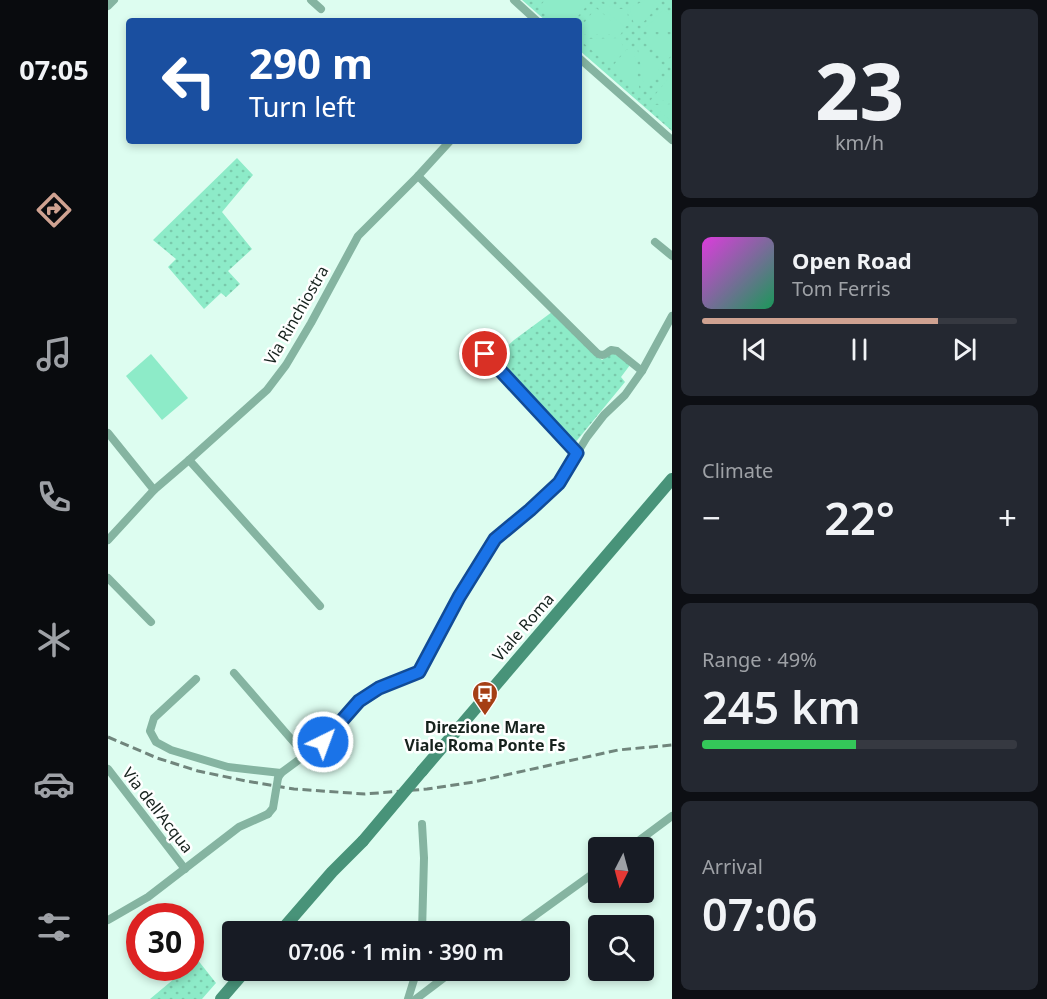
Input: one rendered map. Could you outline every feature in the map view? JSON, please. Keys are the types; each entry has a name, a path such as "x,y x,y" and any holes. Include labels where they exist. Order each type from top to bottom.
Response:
{"main road":[{"name":"Viale Roma","path":"290,921 332,872 363,841 672,479"},
{"path":"222,999 237,981"}],"street":[{"path":"108,6 114,0"},
{"path":"311,0 321,9"},
{"path":"514,0 534,18"},
{"path":"582,61 672,140"},
{"name":"Via Rinchiostra","path":"108,540 154,490 267,390 286,365 311,323 358,236 447,144"},
{"path":"418,176 597,353 604,355 611,350 617,351 642,371"},
{"path":"655,242 672,256"},
{"path":"196,679 154,718 150,731 156,742 171,750 228,767 279,776 323,742 359,701 379,688 419,672 459,597 495,539 559,483 587,437 604,415 625,395 642,371 672,316"},
{"path":"485,354 577,453"},
{"path":"108,433 154,490"},
{"path":"189,460 320,606"},
{"path":"108,579 151,622"},
{"path":"234,673 305,755"},
{"name":"Via dell'Acqua","path":"108,769 185,869"},
{"name":"Via dell'Acqua","path":"108,920 148,897 239,827 268,814 273,808 279,776"},
{"path":"644,837 672,816"},
{"path":"422,824 424,858 422,921"},
{"path":"527,921 588,877"},
{"path":"408,999 414,981"},
{"path":"416,999 440,981"}],"green space":[{"path":"522,0 672,0 672,131 582,53 582,18 543,18"},
{"path":"545,0 587,0 590,2 577,18 554,18 540,6"},
{"path":"645,0 653,0 659,5 641,25 634,25 630,8"},
{"path":"601,3 617,9 627,9 629,25 625,27 599,5"},
{"path":"596,8 623,30 621,34 582,34 582,25"},
{"path":"663,9 672,16 672,32 646,32 645,29"},
{"path":"647,37 672,37 672,55 666,61 645,43"},
{"path":"620,38 623,46 607,64 582,42 582,39"},
{"path":"641,46 663,65 644,88 638,49"},
{"path":"626,50 634,50 640,93 611,68"},
{"path":"672,74 672,100 650,101"},
{"path":"672,104 672,122 653,105"},
{"path":"237,158 253,175 222,212 252,249 228,271 240,284 226,297 221,293 204,309 168,267 176,259 153,240"},
{"path":"552,312 602,360 612,352 630,365 621,377 625,382 574,444 494,358"},
{"path":"151,354 188,398 162,420 126,376"},
{"path":"204,968 216,983 202,999 150,999 171,981 204,981"}],"railway":[{"path":"108,737 157,758 198,771 294,789 365,794 427,789 474,782 618,750 672,745"}],"place":[{"name":"Direzione Mare Viale Roma Ponte Fs","path":"485,717"}],"route":[{"path":"323,742 359,701 379,688 419,672 459,597 495,539 559,483 577,453 485,354"}]}
